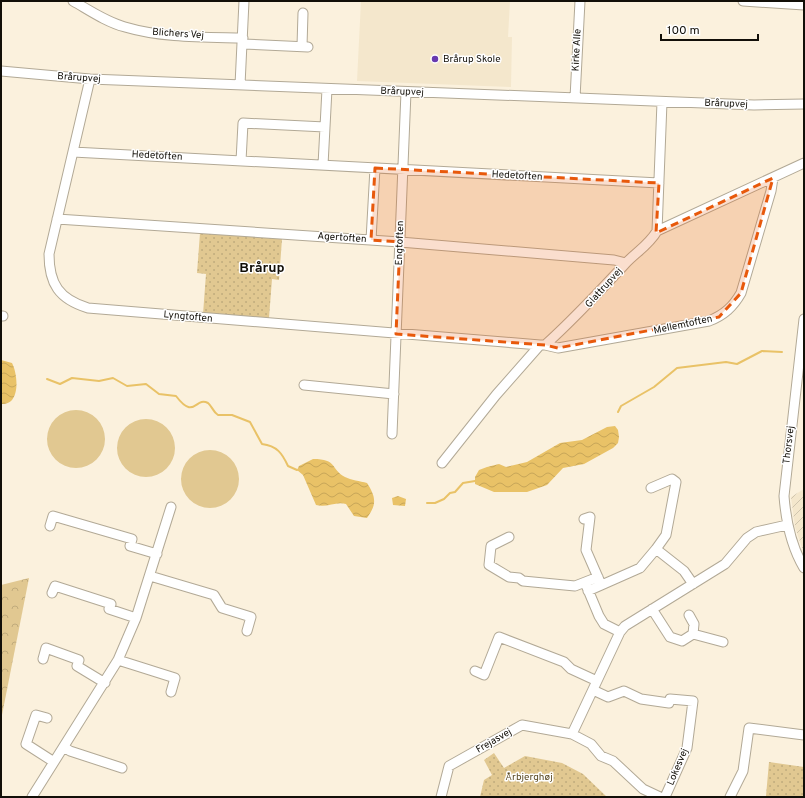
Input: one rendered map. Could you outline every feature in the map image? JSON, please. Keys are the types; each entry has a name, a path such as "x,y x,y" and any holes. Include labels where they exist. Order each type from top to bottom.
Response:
{"street":[{"name":"Blichers Vej","path":"73,1 118,24 160,35 305,46 303,13"},
{"path":"240,85 244,1"},
{"name":"Kirke Alle","path":"575,98 580,1"},
{"path":"743,1 804,5"},
{"name":"Brårupvej","path":"1,71 90,80 662,102 754,105 804,104"},
{"name":"Lyngtoften","path":"90,80 49,254 49,267 58,290 75,304 88,308 542,345"},
{"path":"323,165 327,89"},
{"name":"Engtoften","path":"392,434 406,92"},
{"path":"657,231 662,102"},
{"path":"241,161 243,123 325,127"},
{"name":"Hedetoften","path":"73,152 659,183"},
{"name":"Glattrupvej","path":"442,463 496,394 542,345 580,313 626,263 653,238 657,231 695,212 804,163"},
{"path":"371,240 375,168"},
{"name":"Mellemtoften","path":"542,345 558,348 709,321 719,317 735,303 741,293 771,191 773,178"},
{"name":"Agertoften","path":"57,218 400,242 614,260 626,263"},
{"name":"Thorsvej","path":"804,319 784,496 787,525 796,553 804,568"},
{"path":"304,385 394,394"},
{"path":"509,537 491,546 489,565 509,577 519,578 523,581 586,587 640,568 666,535 676,482 672,479 651,488"},
{"path":"32,797 105,683 118,660 136,618 171,508"},
{"path":"50,526 53,516 132,539 130,546 157,554"},
{"path":"584,520 590,517 586,550 600,581"},
{"path":"660,797 642,789 614,761 601,756 591,744 572,734 620,632 625,626 725,564 747,538 756,532 787,525"},
{"path":"656,548 684,571 693,584"},
{"path":"150,576 214,595 222,608 250,617 247,631"},
{"path":"52,593 55,586 111,604 109,609 136,618"},
{"path":"586,587 604,624 620,632"},
{"path":"652,609 670,637 682,641 693,634 723,642"},
{"path":"689,615 694,624 693,634"},
{"path":"475,671 484,675 499,637 564,662 571,669 597,681"},
{"path":"43,659 46,648 79,660 78,666 105,683"},
{"path":"118,660 175,678 171,692"},
{"name":"Lokesvej","path":"593,690 608,697 624,691 641,699 669,702 670,699 693,701 687,748 665,797"},
{"path":"47,718 36,715 26,744 54,762"},
{"name":"Frejasvej","path":"441,797 449,766 522,725 572,734"},
{"path":"730,797 743,771 748,728 804,735"},
{"path":"64,747 122,768"}],"highlighted area":[{"path":"375,168 659,183 656,233 773,178 741,293 719,317 558,348 545,345 396,334 400,242 371,240"}],"shaded area":[{"name":"Brårup Skole","path":"361,1 510,1 508,37 512,37 511,87 357,81"},
{"path":"804,489 804,554 795,527 791,497"}],"green space":[{"path":"200,233 282,239 279,280 272,279 269,318 203,314 206,274 197,273"},
{"path":"70,410 82,410 97,418 105,433 105,445 97,460 82,468 70,468 55,460 47,445 47,433 55,418"},
{"path":"140,419 152,419 167,427 175,442 175,454 167,469 152,477 140,477 125,469 117,454 117,442 125,427"},
{"path":"204,450 216,450 231,458 239,473 239,485 231,500 216,508 204,508 189,500 181,485 181,473 189,458"},
{"path":"29,578 1,720 1,585"},
{"name":"Årbjerghøj","path":"494,753 504,768 525,756 562,763 583,774 607,797 480,797 484,780 492,775 484,760"},
{"path":"769,762 804,767 804,797 766,796"}],"water":[{"path":"1,360 12,363 16,374 16,388 15,395 12,400 1,404"},
{"path":"615,426 618,430 619,437 618,443 613,448 584,464 563,468 547,485 527,492 494,492 475,484 475,477 479,470 499,464 506,467 527,462 560,443 582,440 607,427"},
{"path":"313,459 321,459 330,463 340,474 345,477 367,483 374,497 374,504 367,518 354,516 346,504 339,503 324,506 316,505 303,475 297,470 299,466"},
{"path":"398,496 406,499 405,506 393,505 392,498"}],"waterway":[{"path":"618,412 621,406 654,387 677,368 726,362 737,364 762,351 782,352"},
{"path":"47,379 60,384 72,378 99,381 113,378 127,386 146,384 159,394 176,396 187,407 194,406 200,402 208,403 218,415 232,415 250,422 262,444 275,448 284,457 288,466 297,470"},
{"path":"427,503 435,503 444,499 450,493 455,492 463,483 475,481"}],"place":[{"name":"Brårup Skole","path":"435,59"}],"district":[{"name":"Brårup","path":"262,268"}]}
